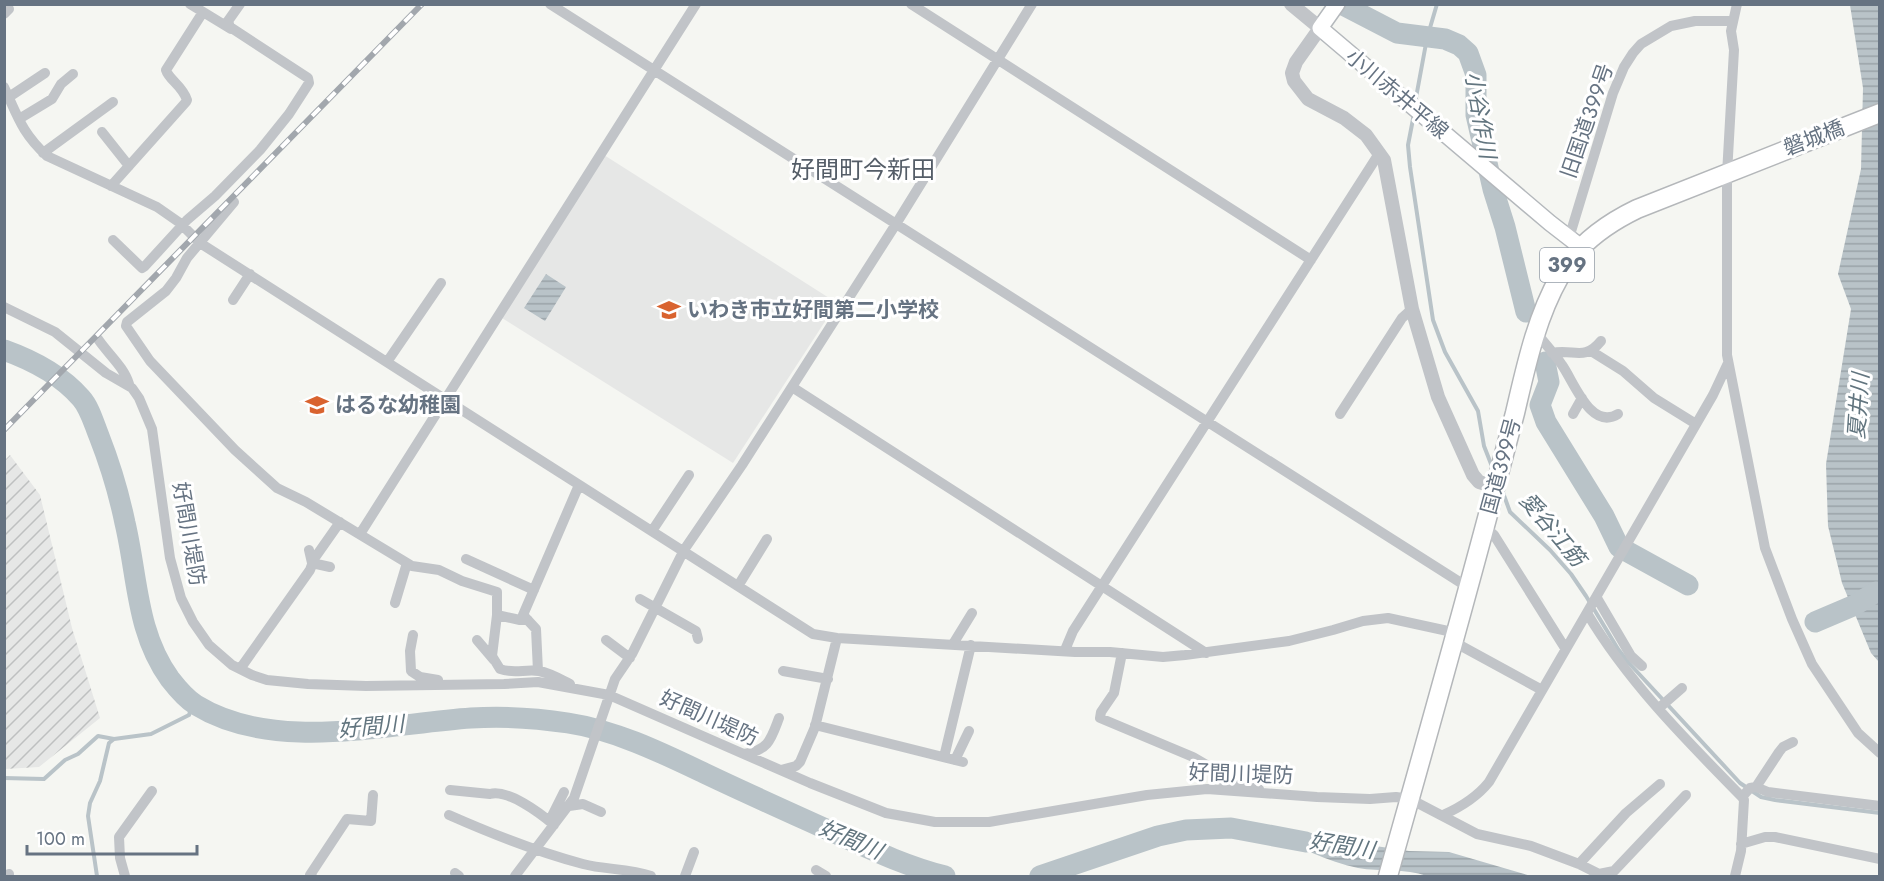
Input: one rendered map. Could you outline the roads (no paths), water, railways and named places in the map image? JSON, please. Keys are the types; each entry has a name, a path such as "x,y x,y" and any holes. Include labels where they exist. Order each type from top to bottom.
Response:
{"highway":[{"name":"磐城橋","path":"1749,164 1880,113"},
{"name":"国道399号","path":"1388,876 1456,638 1536,332 1551,292 1575,242 1623,216 1749,164"}],"main road":[{"path":"1320,28 1336,6"},
{"name":"小川赤井平線","path":"1320,28 1575,242"}],"street":[{"path":"113,240 142,268 182,225 221,190 260,150 285,120 309,83 308,78 190,4"},
{"path":"231,29 228,23 240,4"},
{"path":"550,4 1469,588"},
{"path":"360,534 696,4"},
{"path":"912,4 1311,260"},
{"path":"552,823 574,798 615,679 630,658 656,610 684,550 896,224 1032,4"},
{"path":"1291,4 1320,28 1296,63 1292,73 1294,81 1308,99 1354,125 1380,152 1387,169 1412,309 1438,397 1473,475 1479,482 1496,487"},
{"path":"1737,4 1731,32 1734,50 1727,174 1728,363 1765,548 1792,619 1812,664 1833,698 1858,732 1880,753"},
{"path":"111,186 186,102 182,87 169,77 166,70 202,12"},
{"name":"旧国道399号","path":"1575,242 1613,93 1633,53 1641,44 1671,26 1695,21 1733,21"},
{"path":"45,73 7,92 32,142 47,156 157,207 182,225 200,243 813,634 837,638 1162,657 1289,641 1363,621 1388,618 1456,638 1542,690"},
{"path":"19,119 52,99 61,84 73,74"},
{"path":"43,153 113,102"},
{"path":"102,132 129,166"},
{"path":"1065,650 1068,640 1380,152"},
{"path":"234,202 187,258 176,278 160,297 129,321 126,326 150,361 277,488 306,502 415,567 439,570 462,581 497,592 492,656 500,669 538,671 551,675 577,690"},
{"path":"233,300 250,274"},
{"path":"387,362 441,283"},
{"path":"4,307 55,332 106,373 129,385"},
{"path":"1340,414 1402,318 1412,309"},
{"path":"1536,332 1562,363 1582,398 1598,416 1608,418 1618,414"},
{"name":"好間川堤防","path":"98,339 127,377 152,429 170,558 181,598 208,645 240,669 267,680 308,684 450,685 538,682 609,695 810,783 886,813 935,822 989,822 1185,790 1208,789 1317,797 1410,799 1477,834 1508,840 1579,864 1601,875"},
{"path":"1552,353 1585,354 1601,341"},
{"path":"1591,351 1623,371 1654,398 1696,424"},
{"path":"1443,815 1482,792 1489,782 1565,648 1597,598 1728,363"},
{"path":"792,387 1206,653"},
{"path":"1573,414 1582,398"},
{"path":"652,531 689,475"},
{"path":"538,671 536,629 523,615 579,485"},
{"path":"240,669 310,570 312,563 340,522"},
{"path":"1485,527 1494,535 1565,648"},
{"path":"738,586 767,539"},
{"path":"309,550 312,563"},
{"path":"466,560 534,590"},
{"path":"312,563 330,567"},
{"path":"395,603 407,563"},
{"path":"1597,598 1631,656 1642,666"},
{"path":"640,599 696,631 698,639"},
{"path":"1588,612 1619,662 1743,797 1741,844 1735,876"},
{"path":"953,644 972,613"},
{"path":"497,615 528,620"},
{"path":"413,635 410,651 411,671 420,677 444,681 450,685"},
{"path":"810,783 798,766 815,725 837,638"},
{"path":"477,639 497,663"},
{"path":"606,640 630,658"},
{"path":"954,760 971,645"},
{"path":"1122,653 1114,693 1101,712 1100,718 1192,757 1205,764 1221,780 1246,783 1262,792"},
{"path":"783,671 828,679"},
{"path":"1659,708 1682,688"},
{"path":"744,754 754,753 766,745 779,718"},
{"path":"815,725 954,760"},
{"path":"954,760 969,731"},
{"path":"1756,787 1783,747 1793,742"},
{"path":"781,770 799,764"},
{"path":"1579,864 1626,813 1660,784"},
{"path":"1743,797 1750,788 1756,787 1768,792 1880,806"},
{"path":"450,790 495,793 514,798 552,823"},
{"path":"125,876 120,858 119,837 152,791"},
{"path":"515,876 552,823 564,792"},
{"path":"312,876 310,875 347,819 371,821 374,795"},
{"path":"1601,875 1614,871 1686,795"},
{"path":"569,806 583,804 601,812"},
{"path":"449,815 509,840 585,865 651,876"},
{"path":"1741,844 1765,837 1775,837 1880,859"},
{"path":"685,876 694,852"},
{"path":"816,870 826,876"}],"water":[{"name":"夏井川","path":"1850,5 1879,5 1879,662 1871,653 1842,583 1828,526 1826,464 1851,309 1838,274 1861,169 1863,88"},
{"path":"546,274 566,287 545,321 524,308"},
{"name":"好間川","path":"1261,829 1409,851 1449,852 1531,876 1427,876 1410,872 1358,868 1321,856"}],"waterway":[{"name":"小谷作川","path":"1341,4 1397,33 1445,39 1459,45 1468,53 1476,75 1476,115 1526,312"},
{"name":"愛谷江筋","path":"1415,103 1427,38 1437,4"},
{"name":"愛谷江筋","path":"1414,114 1408,145 1410,167 1433,320 1445,352 1478,411 1484,446 1493,469"},
{"name":"好間川","path":"4,350 25,358 55,375 87,406 103,447 123,512 140,604 150,643 170,679 185,697 196,705 227,720 260,728 295,732 330,732 483,717 556,721 586,726 638,743 877,852 945,876"},
{"name":"小谷作川","path":"1545,362 1549,382 1540,405 1546,422 1604,516 1619,547 1688,585"},
{"name":"愛谷江筋","path":"1502,490 1510,512 1550,550 1571,574 1628,662 1740,783 1761,797 1880,813"},
{"name":"小谷作川","path":"1815,622 1855,605 1876,592"},
{"path":"97,876 88,816 90,803 100,781 109,743 114,739 151,734 189,715 193,703"},
{"path":"4,778 44,779 98,736 114,739"},
{"name":"好間川","path":"1040,876 1158,836 1186,830 1231,828 1306,842"}],"railway":[{"path":"4,430 422,4"}],"place":[{"name":"いわき市立好間第二小学校","path":"669,310"},
{"name":"はるな幼稚園","path":"317,405"}],"district":[{"name":"好間町今新田","path":"863,169"}]}
